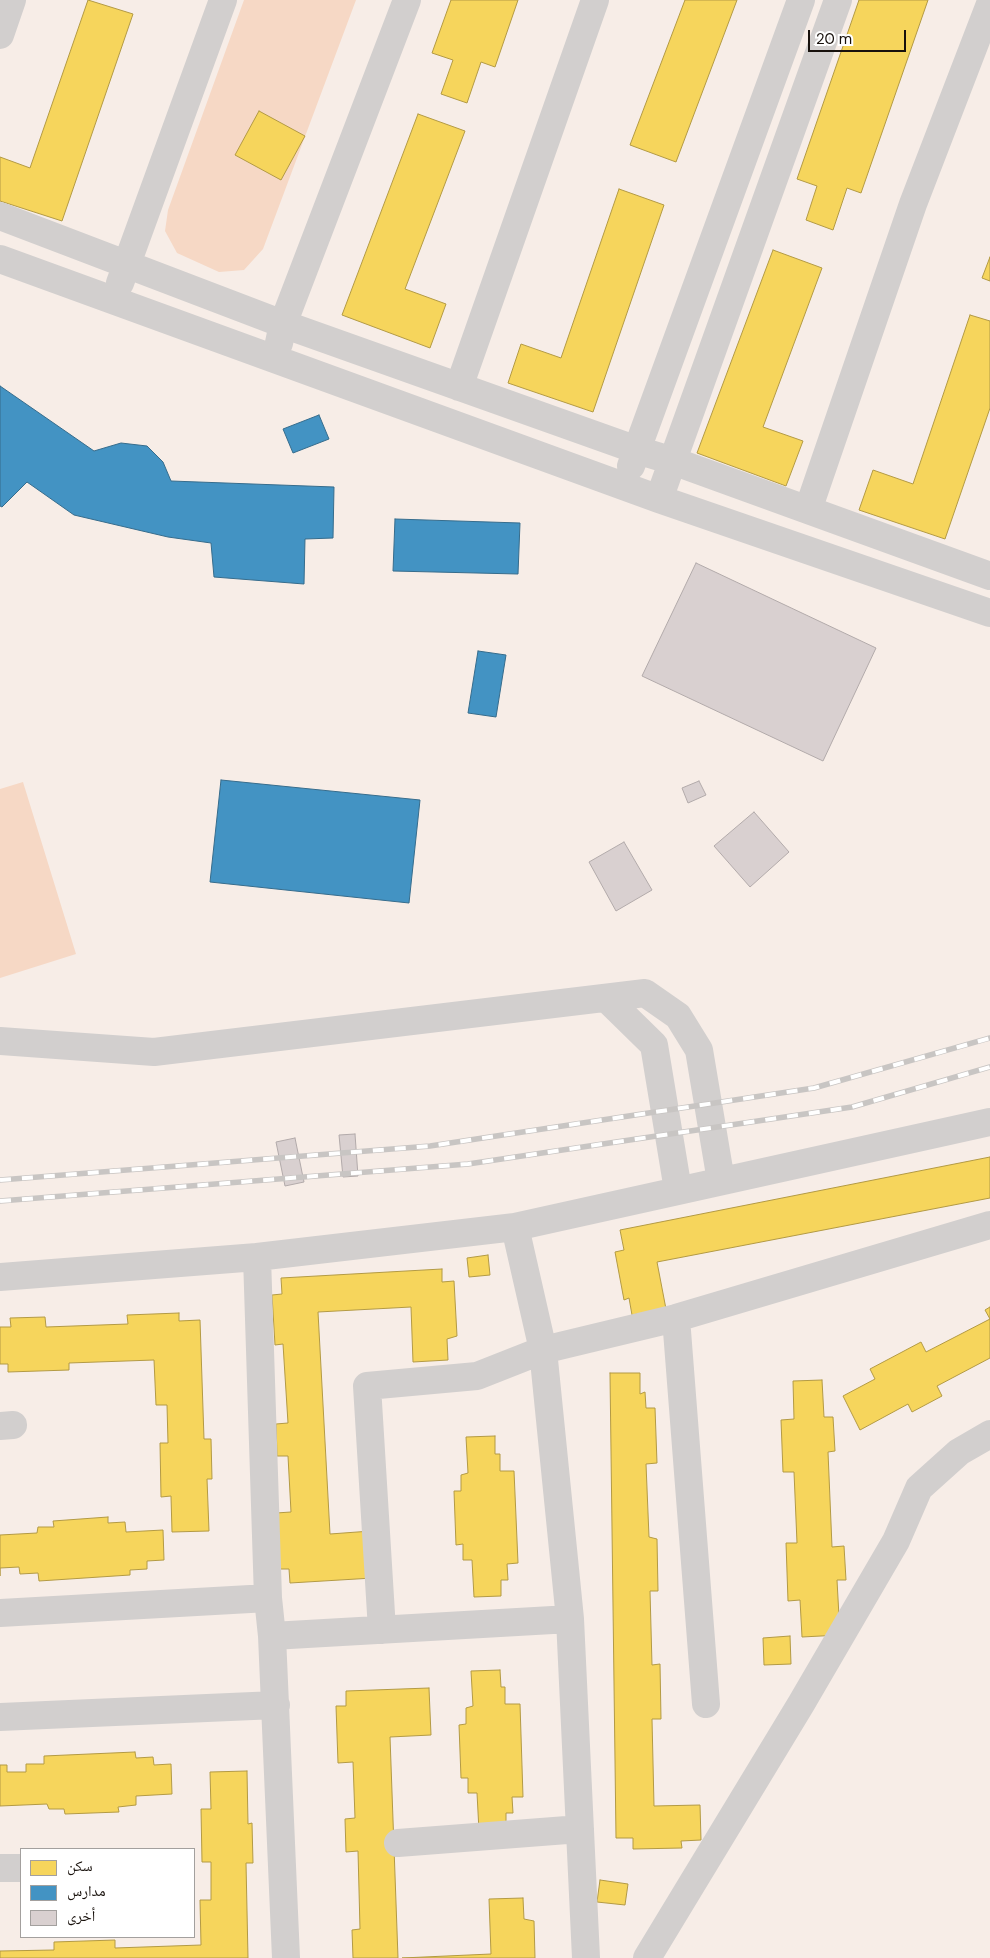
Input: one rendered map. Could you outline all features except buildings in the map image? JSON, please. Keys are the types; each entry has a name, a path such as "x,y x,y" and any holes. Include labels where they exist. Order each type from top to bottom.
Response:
{"street":[{"path":"0,35 12,0"},
{"path":"114,301 223,0"},
{"path":"275,360 283,324 407,0"},
{"path":"459,387 595,0"},
{"path":"624,486 801,0"},
{"path":"659,499 838,0"},
{"path":"808,510 913,204 990,4"},
{"path":"0,216 283,324 990,574"},
{"path":"0,259 659,499 990,613"},
{"path":"0,1041 154,1052 645,993 678,1016 699,1050 721,1181"},
{"path":"606,998 654,1045 678,1190"},
{"path":"0,1277 258,1257 515,1227 990,1122"},
{"path":"382,1630 367,1386 477,1376 543,1350 676,1318 990,1225"},
{"path":"515,1227 543,1350 570,1619 586,1958"},
{"path":"258,1257 268,1598 276,1706 286,1958"},
{"path":"676,1318 706,1704"},
{"path":"647,1958 801,1704 896,1541 919,1488 959,1452 990,1434"},
{"path":"0,1613 268,1598"},
{"path":"272,1636 570,1619"},
{"path":"0,1716 276,1706"},
{"path":"398,1843 580,1830"},
{"path":"0,1868 20,1868"}],"shaded area":[{"path":"244,0 356,0 263,249 244,270 219,272 177,253 165,231 168,210"},
{"path":"23,782 76,954 0,978 0,789"}],"railway":[{"path":"0,1180 430,1146 814,1088 990,1038"},
{"path":"0,1201 468,1164 852,1107 990,1067"}]}
